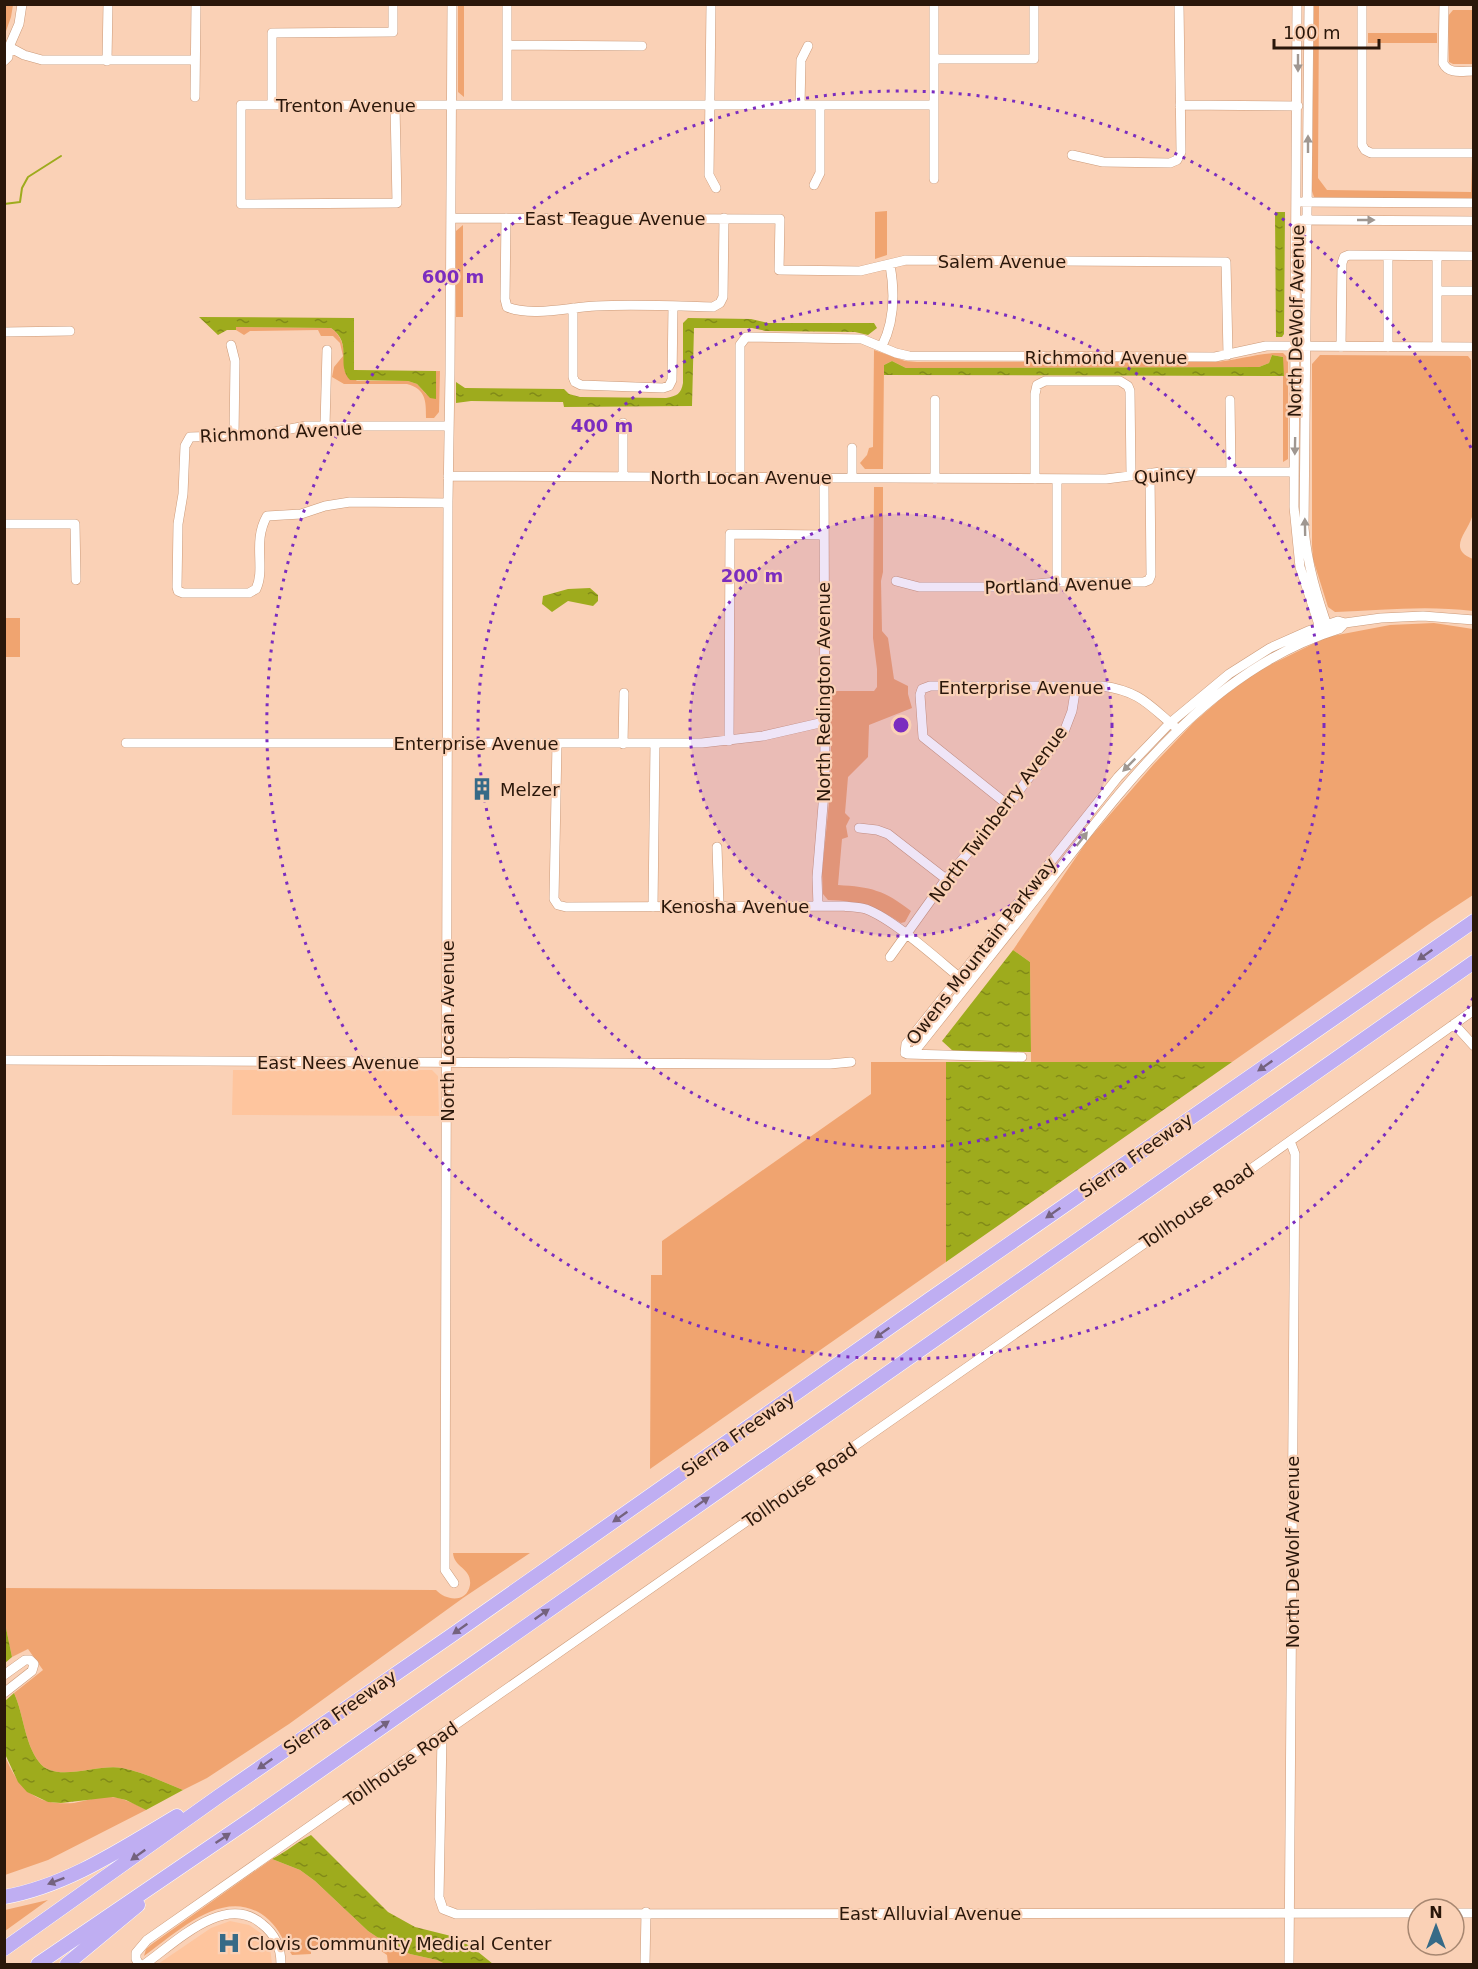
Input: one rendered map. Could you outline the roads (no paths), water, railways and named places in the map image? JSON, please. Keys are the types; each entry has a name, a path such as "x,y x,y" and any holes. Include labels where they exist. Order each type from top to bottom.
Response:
{"highway":[{"name":"Sierra Freeway","path":"4,1949 219,1796 1473,921"},
{"name":"Sierra Freeway","path":"38,1965 1473,962"},
{"path":"4,1897 37,1888 82,1870 179,1815 219,1796"},
{"path":"67,1965 174,1871"}],"street":[{"path":"4,61 8,57 7,48 19,24 22,4"},
{"path":"107,61 108,4"},
{"path":"195,97 196,4"},
{"path":"272,105 272,33 393,32 393,4"},
{"name":"North Locan Avenue","path":"452,4 448,426 445,1570 454,1582"},
{"path":"507,4 507,105"},
{"path":"711,4 709,175 716,188"},
{"path":"934,4 934,179"},
{"path":"934,59 1034,59 1034,4"},
{"path":"1072,155 1103,162 1170,163 1177,160 1180,152 1179,4"},
{"name":"North DeWolf Avenue","path":"1298,4 1294,507 1299,558 1324,629"},
{"name":"North DeWolf Avenue","path":"1309,4 1304,528 1306,552 1324,629"},
{"path":"1362,4 1362,145 1365,150 1371,153 1473,153"},
{"path":"1444,4 1443,63 1449,71 1473,71"},
{"path":"507,45 642,46"},
{"path":"800,105 801,60 808,46"},
{"path":"7,48 42,60 195,60"},
{"name":"Trenton Avenue","path":"395,105 397,203 241,204 241,105 272,105 395,105 507,105 709,106 934,105"},
{"path":"814,185 820,173 820,105"},
{"path":"1180,105 1298,106"},
{"path":"1297,202 1473,203"},
{"name":"East Teague Avenue","path":"451,218 780,219 779,270"},
{"path":"506,218 505,299 507,307 516,310 596,306 713,306 720,303 723,297 724,218"},
{"path":"1297,220 1473,221"},
{"path":"1341,347 1342,263 1348,255 1473,256"},
{"path":"1388,256 1388,347"},
{"path":"1437,256 1437,347"},
{"name":"Salem Avenue","path":"779,270 860,271 906,260 1226,262 1228,355"},
{"path":"882,346 890,331 893,315 890,264"},
{"path":"1437,291 1473,291"},
{"path":"573,308 573,377 575,382 580,385 663,388 669,386 672,380 673,306"},
{"path":"4,332 70,331"},
{"name":"Richmond Avenue","path":"740,477 740,345 746,337 853,338 870,341 896,353 909,356 1228,355 1266,346 1473,347"},
{"path":"231,345 235,361 234,436"},
{"path":"325,426 327,350"},
{"path":"1035,478 1035,393 1037,385 1045,381 1120,381 1128,386 1130,391 1131,476"},
{"path":"935,400 935,479"},
{"path":"1230,400 1231,472"},
{"path":"623,423 623,477"},
{"name":"Richmond Avenue","path":"448,426 306,426 258,435 190,437 185,454 183,494 178,524 178,591 183,593 256,590 259,582 259,540 263,522 267,516 301,514 343,502 448,503"},
{"path":"852,448 852,478"},
{"name":"Quincy","path":"1035,478 1106,479 1150,473 1294,472"},
{"name":"Portland Avenue","path":"896,581 919,587 1024,587 1057,582 1144,582 1149,580 1151,575 1150,473"},
{"name":"North Locan Avenue","path":"448,476 1035,478"},
{"name":"North Redington Avenue","path":"818,906 817,877 825,781 824,477"},
{"path":"1057,479 1057,582"},
{"path":"4,524 75,524 76,580"},
{"path":"729,741 730,534 823,535"},
{"name":"Owens Mountain Parkway","path":"1324,629 1270,648 1245,663 1170,723 1111,785 906,1044 905,1053 915,1051 1124,787 1178,730 1212,699 1250,670 1275,654 1324,629 1338,621 1345,623 1423,616 1473,620"},
{"name":"Enterprise Avenue","path":"1008,805 923,736 920,695 922,689 930,686 1102,686 1128,692 1149,704 1178,730"},
{"name":"North Twinberry Avenue","path":"905,935 946,879 1008,805 1064,732 1072,711 1076,686"},
{"path":"623,744 624,693"},
{"name":"Enterprise Avenue","path":"126,743 655,744 729,741 824,722"},
{"name":"Kenosha Avenue","path":"557,743 554,899 558,905 566,907 818,906 864,908 880,916 968,985"},
{"path":"653,907 655,744"},
{"path":"859,828 878,830 888,834 946,879"},
{"path":"717,848 719,906"},
{"path":"890,957 905,935"},
{"name":"Tollhouse Road","path":"139,1965 136,1953 147,1940 442,1736 1473,1010"},
{"path":"1454,1024 1473,1046"},
{"path":"905,1053 909,1056 1022,1057"},
{"name":"East Nees Avenue","path":"4,1060 830,1064 851,1062"},
{"name":"North DeWolf Avenue","path":"1288,1965 1295,1154 1290,1141"},
{"path":"4,1675 25,1660 33,1662 32,1671 4,1693"},
{"name":"East Alluvial Avenue","path":"442,1736 439,1897 443,1909 456,1914 1406,1913"},
{"path":"645,1965 646,1912"},
{"path":"145,1965 209,1919 230,1913 245,1915 264,1925 275,1939 281,1965"}],"water":[{"path":"1275,212 1285,212 1284,334 1282,337 1276,337"},
{"path":"199,317 354,318 354,370 436,371 436,399 430,398 417,384 408,381 350,380 344,368 342,341 331,328 236,327 236,330 227,330 218,335"},
{"path":"688,318 751,319 768,323 874,323 877,328 868,335 855,332 694,328 692,406 564,407 563,402 471,401 456,403 456,382 465,388 564,389 569,394 580,397 666,398 673,396 680,392 683,383 683,323"},
{"path":"1272,355 1283,357 1284,376 884,375 884,365 892,361 906,368 1259,367 1269,363"},
{"path":"590,588 598,595 598,601 593,606 568,601 552,612 542,604 543,596 568,589"},
{"path":"1013,950 1030,962 1031,1052 953,1051 942,1041"},
{"path":"946,1062 1232,1062 946,1262"},
{"path":"5,1623 12,1657 4,1663"},
{"path":"14,1693 30,1746 39,1762 46,1768 55,1772 66,1772 122,1768 183,1790 146,1810 126,1800 113,1797 61,1803 48,1802 27,1792 18,1782 5,1754 5,1701"},
{"path":"311,1835 388,1912 415,1927 451,1936 472,1947 493,1964 445,1964 410,1954 386,1943 368,1931 315,1881 300,1870 272,1859"}],"waterway":[{"path":"4,204 20,202 22,188 28,177 61,156"}],"place":[{"name":"Melzer","path":"482,789"},
{"name":"Clovis Community Medical Center","path":"229,1943"}]}
